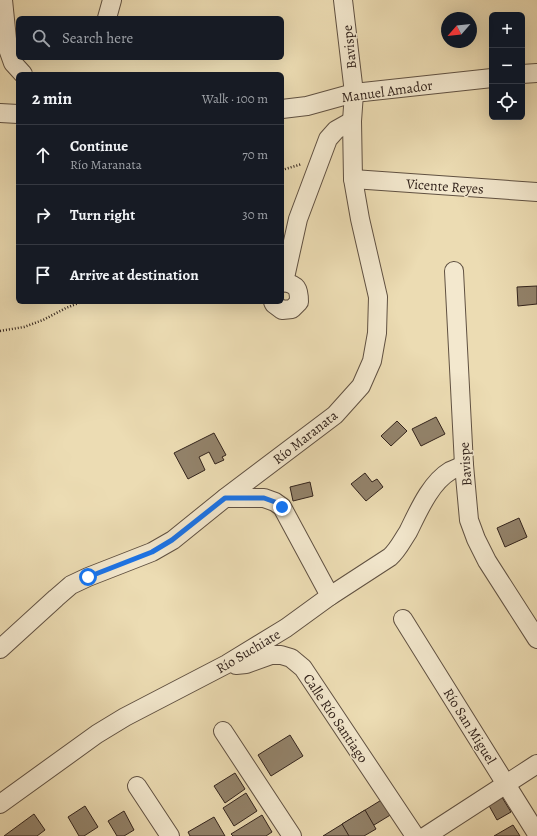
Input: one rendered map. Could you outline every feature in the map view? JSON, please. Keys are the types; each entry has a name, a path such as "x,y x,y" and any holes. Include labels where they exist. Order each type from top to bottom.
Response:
{"street":[{"path":"3,0 8,49 18,68"},
{"path":"108,16 112,0"},
{"name":"Bavispe","path":"343,0 354,93"},
{"path":"525,74 537,73"},
{"name":"Manuel Amador","path":"284,109 307,106 354,93 489,78"},
{"name":"Río Maranata","path":"0,649 71,585 152,552 172,540 335,415 361,386 372,361 377,333 378,297 360,219 353,179 352,121 354,93"},
{"path":"0,113 16,114"},
{"path":"284,278 298,219 328,139 336,130 352,121"},
{"name":"Vicente Reyes","path":"353,179 537,192"},
{"name":"Bavispe","path":"454,270 464,465 469,520 476,539 487,561 537,639"},
{"path":"274,304 282,310 292,309 299,302 299,292 293,284 284,282"},
{"name":"Río Suchiate","path":"0,804 97,734 125,717 227,664 286,628 330,596 390,557 396,552 430,491 437,482 450,471 464,465"},
{"path":"225,498 264,498 275,502 282,507 330,596"},
{"name":"Río San Miguel","path":"403,619 537,834"},
{"name":"Calle Río Santiago","path":"227,664 239,666 271,655 281,655 291,658 303,668 415,836"},
{"path":"223,731 292,836"},
{"path":"426,836 537,764"},
{"path":"137,786 170,836"}],"path":[{"path":"0,331 24,327 43,320 76,304"}],"building":[{"path":"537,286 537,304 518,306 517,287"},
{"path":"436,417 445,434 421,446 412,429"},
{"path":"397,421 407,431 391,446 381,436"},
{"path":"214,433 226,455 222,457 224,460 215,464 209,452 199,457 205,470 188,479 174,453"},
{"path":"365,473 372,482 377,479 383,487 366,501 351,484"},
{"path":"310,482 313,496 293,501 290,487"},
{"path":"519,518 527,537 505,547 497,528"},
{"path":"290,735 303,756 271,776 258,755"},
{"path":"235,773 245,789 225,803 214,786"},
{"path":"246,793 257,811 234,826 223,808"},
{"path":"500,794 511,812 497,820 487,802"},
{"path":"383,799 392,814 356,836 323,836"},
{"path":"85,806 98,827 84,836 79,836 68,817"},
{"path":"365,810 376,829 364,836 349,836 342,824"},
{"path":"124,811 134,830 124,836 117,836 108,821"},
{"path":"34,814 45,830 37,836 4,836"},
{"path":"262,815 272,832 266,836 233,836 231,834"},
{"path":"214,817 225,836 190,836 188,832"},
{"path":"513,825 520,836 494,836"}],"route":[{"path":"88,577 152,552 172,540 225,498 264,498 275,502 282,507"}]}
